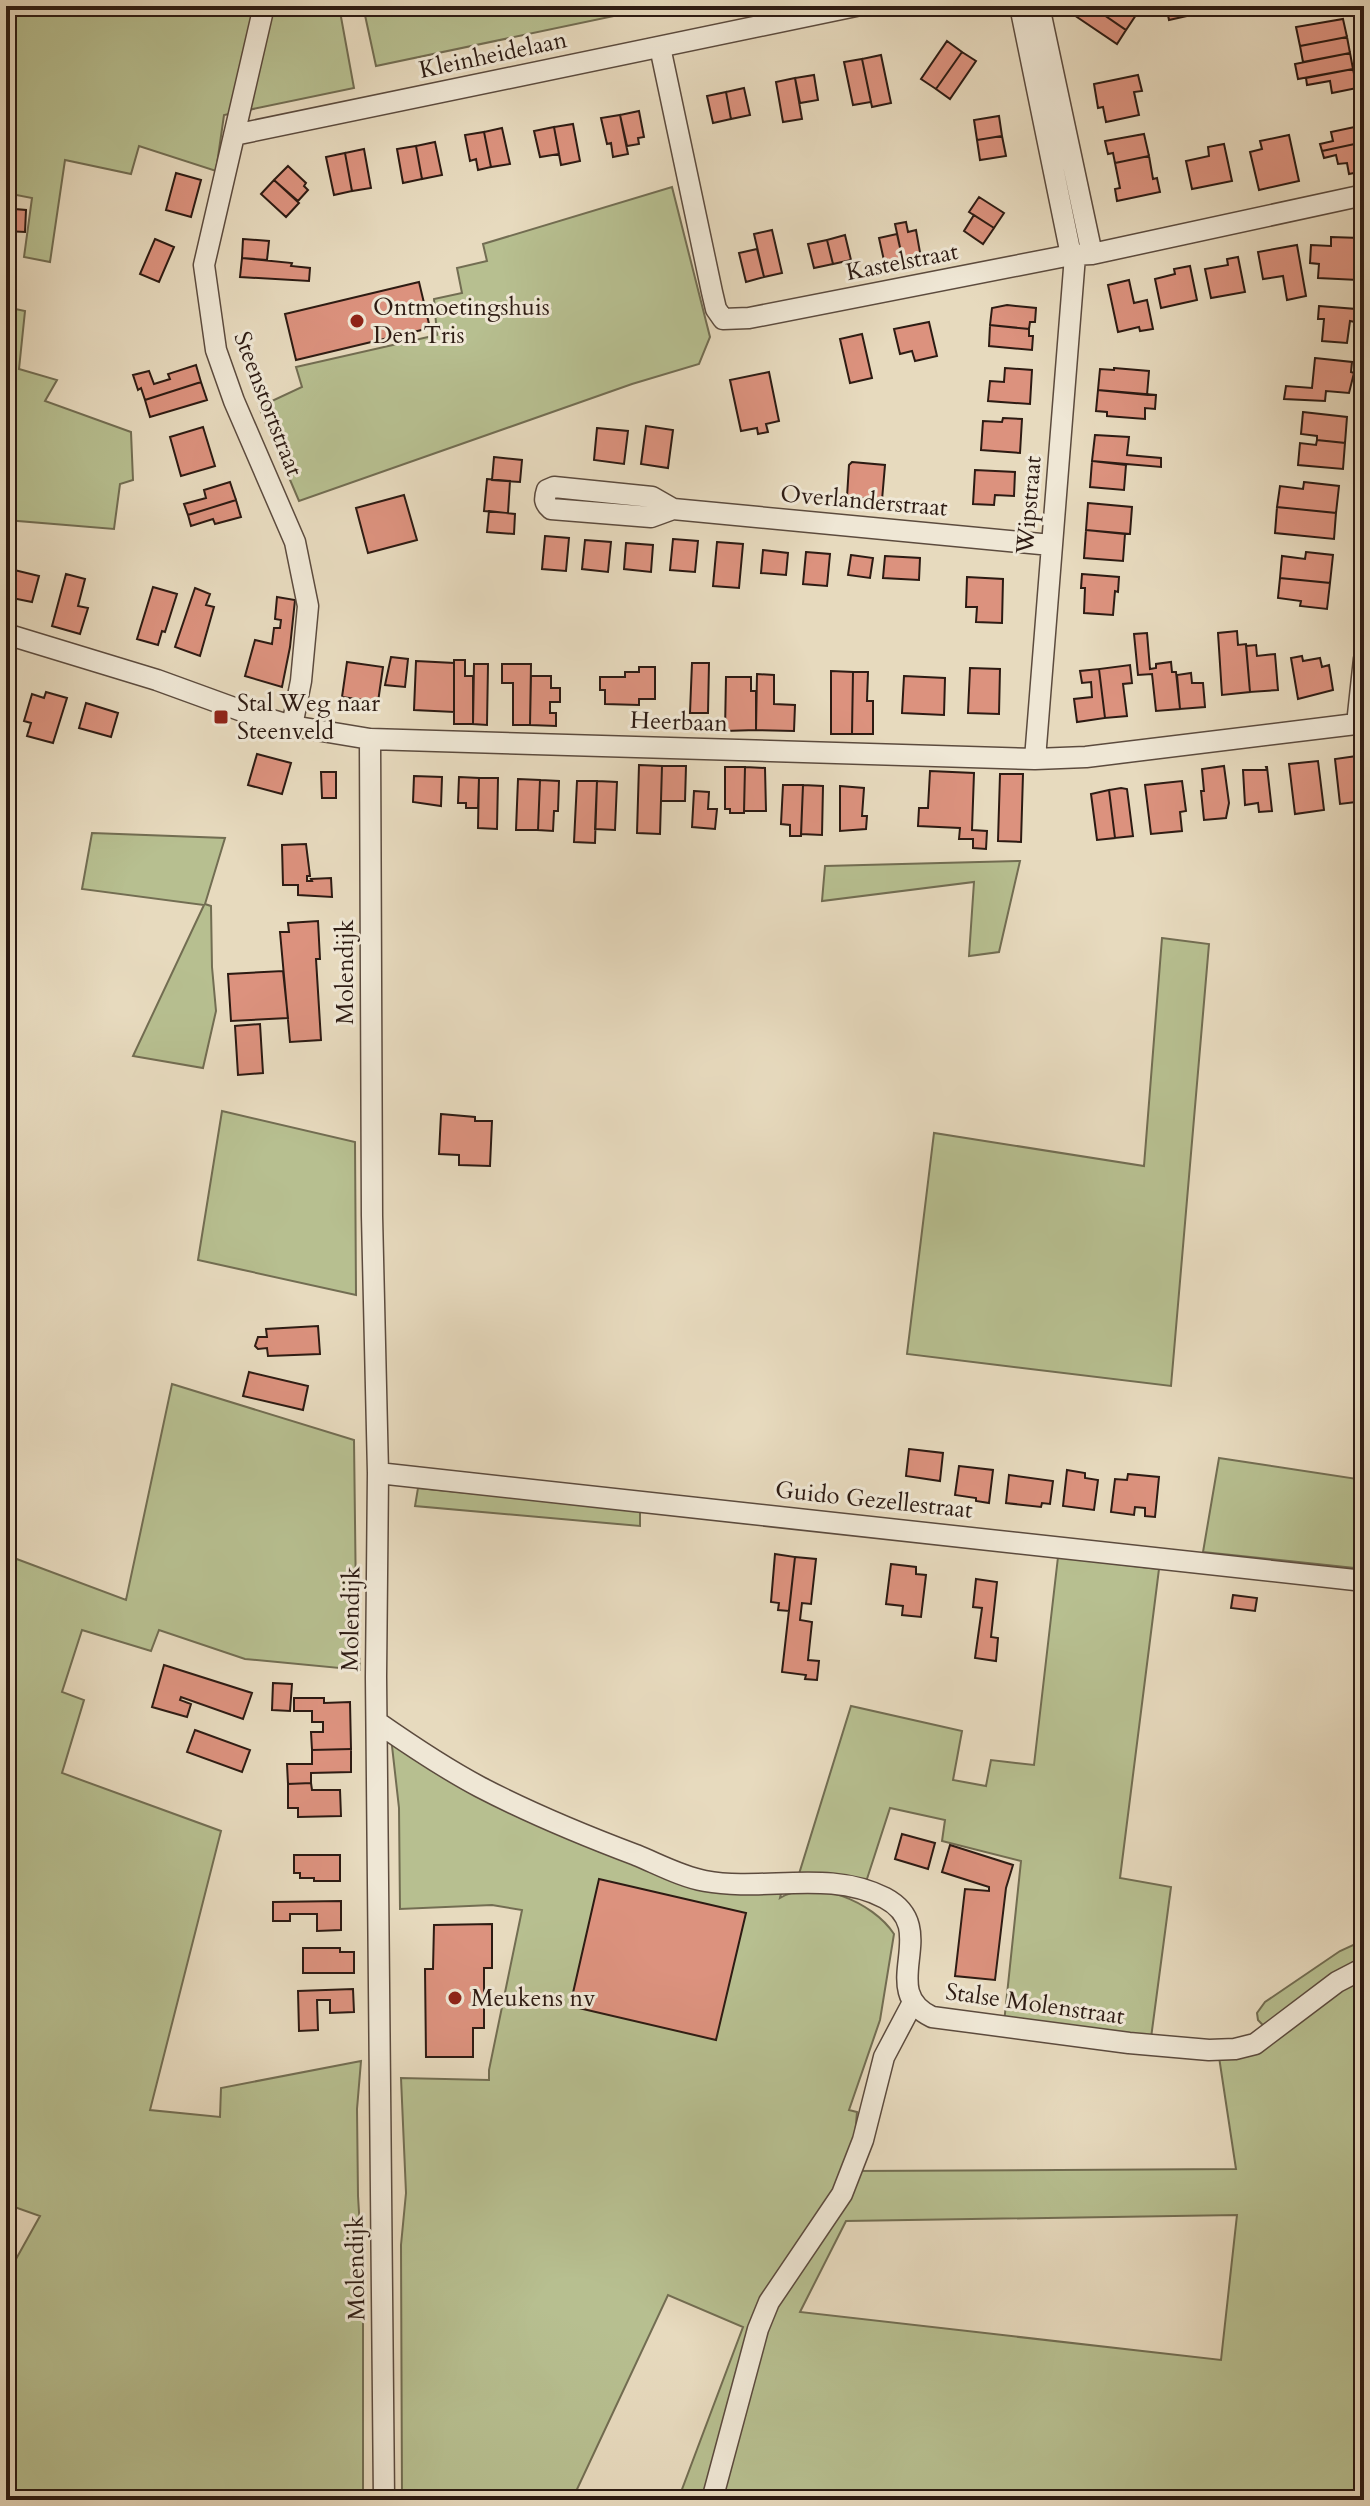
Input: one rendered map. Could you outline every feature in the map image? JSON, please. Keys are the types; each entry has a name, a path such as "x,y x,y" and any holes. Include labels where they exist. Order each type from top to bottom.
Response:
{"street":[{"name":"Steenstortstraat","path":"264,6 204,265 216,350 234,401 295,542 308,606 301,681 292,726"},
{"name":"Kleinheidelaan","path":"234,135 856,6"},
{"name":"Wipstraat","path":"1020,6 1079,255"},
{"name":"Wipstraat","path":"1035,759 1051,545 1079,255 1039,6"},
{"name":"Kastelstraat","path":"660,47 712,292 716,309 723,319 749,318 1079,255 1364,195"},
{"name":"Overlanderstraat","path":"673,509 651,517 551,509 544,498 547,490 554,487 652,497 673,509 1051,545"},
{"name":"Heerbaan","path":"6,634 68,651 292,726 370,739 1035,759 1086,757 1361,724"},
{"path":"1361,724 1364,659"},
{"name":"Molendijk","path":"370,739 384,2500"},
{"name":"Guido Gezellestraat","path":"378,1473 1364,1581"},
{"name":"Stalse Molenstraat","path":"377,1722 481,1788 565,1827 701,1880 746,1885 819,1882 853,1888 887,1899 900,1910 911,1936 908,1994 912,2004 932,2017 1129,2043 1209,2050 1235,2049 1255,2044 1337,1982 1364,1968"},
{"path":"712,2500 758,2329 769,2302 842,2194 863,2140 884,2057 912,2004"}],"green space":[{"path":"6,6 339,6 354,88 224,115 216,171 139,146 131,174 65,160 50,262 24,257 32,198 6,193"},
{"path":"363,6 657,6 657,7 376,66"},
{"path":"672,187 710,337 699,364 632,384 299,501 259,407 302,387 296,367 437,335 434,299 462,293 457,268 487,261 483,244"},
{"path":"6,307 25,311 19,369 57,380 45,401 131,432 133,480 120,484 114,529 6,520"},
{"path":"92,833 225,838 205,904 211,906 216,1011 203,1068 133,1056 204,905 82,889"},
{"path":"1020,861 999,952 969,956 974,882 822,901 825,866"},
{"path":"1162,938 1209,944 1171,1386 907,1354 934,1133 1144,1166"},
{"path":"222,1111 355,1142 356,1295 198,1260"},
{"path":"172,1384 354,1440 360,1670 245,1659 159,1630 151,1651 82,1630 62,1692 84,1700 62,1773 221,1831 150,2110 220,2117 221,2088 361,2061 357,2109 363,2278 363,2500 6,2500 6,2277 40,2216 6,2204 6,1555 126,1600"},
{"path":"1219,1458 1364,1480 1364,1569 1203,1552"},
{"path":"418,1488 640,1510 640,1526 415,1506"},
{"path":"1058,1557 1159,1569 1120,1878 1171,1887 1151,2038 1004,2023 1021,1861 942,1841 945,1820 890,1808 866,1882 799,1874 851,1706 962,1731 953,1780 986,1786 991,1760 1034,1765"},
{"path":"402,1745 675,1878 782,1890 780,1898 794,1892 826,1892 858,1903 885,1922 894,1934 880,2020 849,2110 857,2112 852,2171 1236,2169 1219,2057 1252,2055 1276,2039 1258,2020 1257,2013 1265,2002 1340,1951 1364,1940 1364,2500 678,2500 743,2327 668,2295 572,2500 402,2500 401,2245 406,2193 401,2078 489,2080 522,1910 492,1905 400,1909 399,1808 392,1746","holes":["1237,2215 1221,2360 800,2312 846,2221"]}],"building":[{"path":"1080,6 1091,6 1126,30 1117,44 1074,15"},
{"path":"1091,6 1123,6 1136,15 1126,30"},
{"path":"1166,6 1185,6 1187,16 1169,20"},
{"path":"1343,19 1347,37 1300,46 1296,27"},
{"path":"1347,37 1350,53 1303,62 1300,46"},
{"path":"947,41 962,52 936,89 921,79"},
{"path":"962,52 976,61 950,99 936,89"},
{"path":"1350,53 1353,69 1298,79 1295,64"},
{"path":"881,55 891,103 872,107 862,59"},
{"path":"862,59 871,102 853,105 844,62"},
{"path":"1353,69 1357,88 1332,93 1330,81 1307,85 1306,78"},
{"path":"814,75 818,100 800,103 795,78"},
{"path":"1138,75 1142,91 1134,92 1139,115 1106,122 1103,107 1098,108 1094,84"},
{"path":"795,78 802,119 783,122 776,82"},
{"path":"744,88 750,115 731,119 726,92"},
{"path":"726,92 731,119 713,123 707,96"},
{"path":"639,111 644,137 638,138 639,144 627,146 620,115"},
{"path":"620,115 628,154 613,157 601,118"},
{"path":"999,116 1002,136 977,140 974,120"},
{"path":"573,124 580,161 561,165 554,127"},
{"path":"1364,125 1364,142 1322,151 1320,144 1333,141 1331,132"},
{"path":"554,127 559,154 540,157 534,131"},
{"path":"502,128 510,164 491,167 484,132"},
{"path":"484,132 491,167 478,170 476,159 470,161 465,135"},
{"path":"1144,134 1149,156 1115,163 1113,153 1108,154 1105,141"},
{"path":"1289,135 1299,181 1259,190 1250,152 1262,149 1260,141"},
{"path":"1002,136 1006,156 980,160 977,140"},
{"path":"435,142 442,175 422,179 416,146"},
{"path":"1364,142 1364,171 1349,174 1347,163 1338,164 1336,155 1324,158 1322,151"},
{"path":"1224,144 1232,181 1192,189 1186,161 1209,156 1208,147"},
{"path":"416,146 422,179 403,183 397,149"},
{"path":"364,149 371,188 352,191 345,153"},
{"path":"345,153 352,191 334,195 326,157"},
{"path":"1149,156 1153,179 1157,178 1160,192 1117,201 1115,189 1120,188 1115,163"},
{"path":"288,166 306,183 304,186 308,190 298,201 274,180"},
{"path":"176,173 201,180 191,217 166,210"},
{"path":"274,180 299,203 286,217 261,194"},
{"path":"6,197 16,198 15,209 26,210 25,232 6,231"},
{"path":"979,197 1004,213 994,228 969,212"},
{"path":"974,215 994,228 983,244 964,231"},
{"path":"906,222 908,232 916,230 921,258 903,261 895,224"},
{"path":"772,230 782,273 764,277 754,234"},
{"path":"897,234 903,261 885,265 879,238"},
{"path":"845,235 851,260 833,264 827,240"},
{"path":"1331,237 1360,238 1358,280 1318,278 1319,264 1310,263 1311,245 1331,246"},
{"path":"155,239 174,247 159,282 140,274"},
{"path":"243,239 269,241 267,260 242,258"},
{"path":"827,240 833,264 814,268 808,244"},
{"path":"1297,245 1306,296 1287,300 1283,276 1263,279 1258,252"},
{"path":"757,249 764,277 746,282 739,253"},
{"path":"1238,257 1245,292 1211,298 1205,269 1228,265 1227,259"},
{"path":"242,258 310,268 309,281 240,277"},
{"path":"1190,266 1197,300 1161,308 1155,279 1175,274 1174,269"},
{"path":"1129,280 1134,303 1147,300 1153,329 1140,331 1139,327 1118,332 1108,285"},
{"name":"Ontmoetingshuis Den Tris","path":"419,282 430,328 296,360 285,314"},
{"path":"1007,305 1036,308 1035,322 1030,322 1029,329 990,325 992,308"},
{"path":"1319,306 1356,309 1355,322 1350,321 1347,343 1322,341 1324,319 1318,319"},
{"path":"929,322 937,356 915,361 912,351 900,354 894,329"},
{"path":"990,325 1029,329 1029,336 1033,336 1032,350 989,346"},
{"path":"862,334 872,378 850,383 840,339"},
{"path":"1315,358 1352,362 1351,372 1354,373 1349,393 1326,391 1325,401 1284,399 1286,386 1312,388"},
{"path":"196,365 201,382 145,400 133,375 149,371 154,384 170,379 168,374"},
{"path":"1005,368 1032,370 1030,404 988,401 990,381 1004,382"},
{"path":"1100,369 1149,371 1147,395 1098,390"},
{"path":"769,372 779,421 766,424 768,432 758,434 757,428 741,431 730,380"},
{"path":"201,382 207,400 150,417 145,400"},
{"path":"1098,390 1156,395 1155,409 1145,408 1145,419 1107,416 1107,412 1096,411"},
{"path":"1303,412 1347,417 1345,443 1317,440 1317,436 1301,434"},
{"path":"1003,418 1022,419 1020,453 981,450 983,421 1002,422"},
{"path":"646,426 673,430 668,468 641,464"},
{"path":"203,427 215,466 181,476 170,437"},
{"path":"597,428 628,431 624,464 594,460"},
{"path":"1095,435 1129,437 1127,455 1161,458 1161,467 1092,461"},
{"path":"1317,440 1345,443 1343,469 1298,465 1300,443 1316,445"},
{"path":"494,457 522,460 520,482 492,480"},
{"path":"1092,461 1126,465 1124,490 1090,487"},
{"path":"852,462 885,465 882,500 847,497 849,465"},
{"path":"975,470 1015,472 1014,496 995,495 994,505 973,504"},
{"path":"487,479 510,481 508,513 484,511"},
{"path":"230,482 236,500 188,515 184,504 206,498 204,490"},
{"path":"1304,482 1339,486 1336,513 1277,507 1280,486 1303,489"},
{"path":"404,495 417,540 368,553 356,508"},
{"path":"236,500 241,517 215,524 213,519 191,526 188,515"},
{"path":"1088,503 1132,507 1130,534 1086,530"},
{"path":"1277,507 1336,513 1334,539 1275,533"},
{"path":"489,511 515,514 514,534 487,532"},
{"path":"1086,530 1125,534 1123,561 1084,558"},
{"path":"545,536 569,538 566,571 542,569"},
{"path":"673,539 698,541 695,572 670,570"},
{"path":"585,540 611,542 608,572 582,569"},
{"path":"717,542 743,544 739,588 713,586"},
{"path":"626,543 653,545 651,572 624,569"},
{"path":"763,550 788,553 786,575 761,573"},
{"path":"806,552 830,554 827,586 803,584"},
{"path":"1306,552 1333,555 1330,583 1280,578 1282,556 1305,559"},
{"path":"851,555 873,558 870,578 848,575"},
{"path":"885,556 920,558 919,580 883,578"},
{"path":"6,568 39,576 32,602 7,597"},
{"path":"66,574 85,579 78,606 88,608 80,634 52,626"},
{"path":"1082,574 1119,577 1113,615 1084,613"},
{"path":"967,577 1003,579 1002,623 976,622 977,607 966,607"},
{"path":"1280,578 1330,583 1327,609 1300,606 1301,601 1278,598"},
{"path":"153,587 177,594 158,645 137,639"},
{"path":"195,588 210,594 206,605 214,607 200,656 175,647"},
{"path":"277,597 295,600 282,687 245,676 255,640 272,644 274,628 280,628 281,620 275,619"},
{"path":"1237,631 1238,645 1246,644 1250,692 1222,695 1218,633"},
{"path":"1147,633 1150,669 1156,668 1156,664 1171,662 1172,672 1176,672 1180,709 1156,711 1152,674 1138,675 1134,634"},
{"path":"1256,645 1257,656 1275,654 1278,690 1250,692 1246,646"},
{"path":"1302,656 1303,661 1320,658 1322,667 1329,665 1333,690 1298,699 1291,658"},
{"path":"391,657 408,659 405,687 385,685"},
{"path":"454,660 465,660 465,676 473,676 473,724 454,724"},
{"path":"416,661 454,663 454,712 414,710"},
{"path":"347,662 383,667 378,702 342,697"},
{"path":"692,663 709,663 708,713 690,713"},
{"path":"474,664 488,664 487,725 473,724"},
{"path":"502,664 531,664 530,725 513,725 513,683 502,683"},
{"path":"1130,665 1132,683 1123,684 1127,716 1105,718 1099,669"},
{"path":"639,667 655,667 655,699 639,699 639,705 605,704 605,690 600,690 600,677 625,677 625,672 639,672"},
{"path":"970,668 1000,669 999,714 968,713"},
{"path":"1099,669 1105,718 1077,722 1074,699 1092,697 1091,682 1082,683 1080,671"},
{"path":"831,671 853,672 852,734 831,734"},
{"path":"853,672 868,672 867,701 873,701 873,734 852,734"},
{"path":"1191,673 1192,683 1203,683 1205,707 1180,709 1177,675"},
{"path":"757,674 774,675 774,704 795,705 794,731 756,730"},
{"path":"531,676 551,676 551,688 560,688 560,702 550,702 550,713 556,713 556,726 530,725"},
{"path":"904,676 945,678 944,715 902,713"},
{"path":"726,677 751,677 751,691 756,691 756,730 725,731"},
{"path":"46,692 67,698 53,743 27,736 31,723 24,721 32,694 44,698"},
{"path":"86,703 118,713 111,737 79,728"},
{"path":"257,754 291,763 282,794 248,785"},
{"path":"1364,755 1364,801 1340,804 1335,759"},
{"path":"1318,761 1324,810 1295,814 1289,764"},
{"path":"639,765 662,766 660,834 637,833"},
{"path":"662,766 686,766 685,801 661,801"},
{"path":"1224,766 1229,803 1226,818 1204,820 1202,769"},
{"path":"725,767 745,767 744,813 730,813 730,809 725,809"},
{"path":"745,767 765,768 766,811 744,811"},
{"path":"1267,767 1272,811 1259,812 1258,803 1245,805 1243,770 1267,770"},
{"path":"930,771 974,773 972,830 987,831 986,849 973,848 973,839 959,839 960,828 918,826 919,808 928,808"},
{"path":"321,772 336,772 336,798 322,798"},
{"path":"1000,774 1023,774 1021,842 998,841"},
{"path":"414,776 442,777 441,806 413,802"},
{"path":"459,777 479,778 478,808 466,808 466,803 458,803"},
{"path":"479,778 498,778 497,829 478,828"},
{"path":"518,779 540,780 538,830 516,830"},
{"path":"540,780 559,781 558,811 554,811 553,831 538,830"},
{"path":"577,781 597,781 595,843 574,842"},
{"path":"597,781 617,782 615,830 595,829"},
{"path":"1182,781 1186,811 1180,812 1182,831 1151,834 1145,785"},
{"path":"783,785 803,785 801,836 790,836 790,825 781,824"},
{"path":"803,785 823,786 822,835 801,834"},
{"path":"840,786 864,788 862,816 867,816 866,829 840,831"},
{"path":"1127,789 1133,836 1115,838 1109,790"},
{"path":"1109,790 1115,838 1097,840 1091,794"},
{"path":"694,791 709,792 708,809 717,809 715,829 692,827"},
{"path":"306,844 310,876 307,876 307,881 331,878 332,897 298,895 298,885 283,885 282,845"},
{"path":"318,921 320,959 316,959 321,1040 290,1042 280,932 289,932 288,923"},
{"path":"283,971 288,1018 231,1021 228,974"},
{"path":"260,1024 263,1073 238,1075 235,1026"},
{"path":"441,1114 492,1121 490,1166 459,1165 459,1155 439,1154"},
{"path":"318,1326 320,1354 268,1356 267,1348 258,1349 255,1346 258,1337 267,1337 266,1329"},
{"path":"249,1372 308,1386 303,1410 243,1396"},
{"path":"909,1449 943,1453 940,1481 906,1476"},
{"path":"959,1466 993,1470 989,1503 955,1495"},
{"path":"1067,1470 1085,1473 1085,1478 1098,1480 1094,1510 1063,1506"},
{"path":"1128,1474 1159,1477 1155,1517 1145,1516 1145,1508 1135,1507 1134,1515 1111,1512 1115,1479 1127,1480"},
{"path":"1009,1475 1053,1481 1050,1504 1042,1503 1041,1507 1006,1503"},
{"path":"775,1554 795,1557 789,1611 778,1610 779,1603 771,1602"},
{"path":"795,1557 816,1559 811,1604 802,1603 800,1620 812,1622 808,1660 819,1661 817,1680 805,1679 806,1675 782,1672"},
{"path":"891,1564 916,1567 916,1574 926,1575 921,1617 902,1615 903,1606 886,1604"},
{"path":"976,1579 997,1582 991,1637 998,1638 996,1661 975,1658 982,1608 973,1607"},
{"path":"1233,1595 1257,1598 1255,1611 1231,1608"},
{"path":"164,1665 252,1693 243,1719 181,1697 180,1700 191,1704 187,1717 152,1707"},
{"path":"273,1683 292,1684 290,1711 272,1710"},
{"path":"294,1698 324,1698 324,1703 350,1702 351,1749 312,1750 311,1732 323,1732 323,1722 312,1722 312,1711 294,1711"},
{"path":"195,1730 250,1750 242,1772 187,1752"},
{"path":"351,1749 351,1772 311,1773 311,1783 288,1784 287,1764 312,1764 312,1750"},
{"path":"311,1783 312,1790 340,1790 341,1816 298,1817 298,1808 288,1808 288,1784"},
{"path":"902,1834 935,1843 928,1869 895,1859"},
{"path":"950,1845 1013,1865 1006,1888 995,1980 955,1976 965,1889 989,1891 989,1887 942,1872"},
{"path":"294,1855 340,1855 340,1881 300,1878 300,1873 294,1873"},
{"path":"599,1879 746,1913 716,2040 570,2006"},
{"path":"341,1901 341,1930 317,1931 317,1914 290,1914 290,1921 273,1921 273,1902"},
{"name":"Meukens nv","path":"492,1924 492,1968 484,1968 484,2028 473,2028 473,2057 426,2057 425,1969 433,1969 434,1925"},
{"path":"303,1948 340,1948 340,1952 354,1952 354,1973 303,1973"},
{"path":"353,1989 354,2012 330,2013 330,2000 317,2000 318,2030 299,2031 298,1991"}],"place":[{"name":"Ontmoetingshuis Den Tris","path":"357,321"},
{"name":"Stal Weg naar Steenveld","path":"221,717"},
{"name":"Meukens nv","path":"455,1998"}]}
